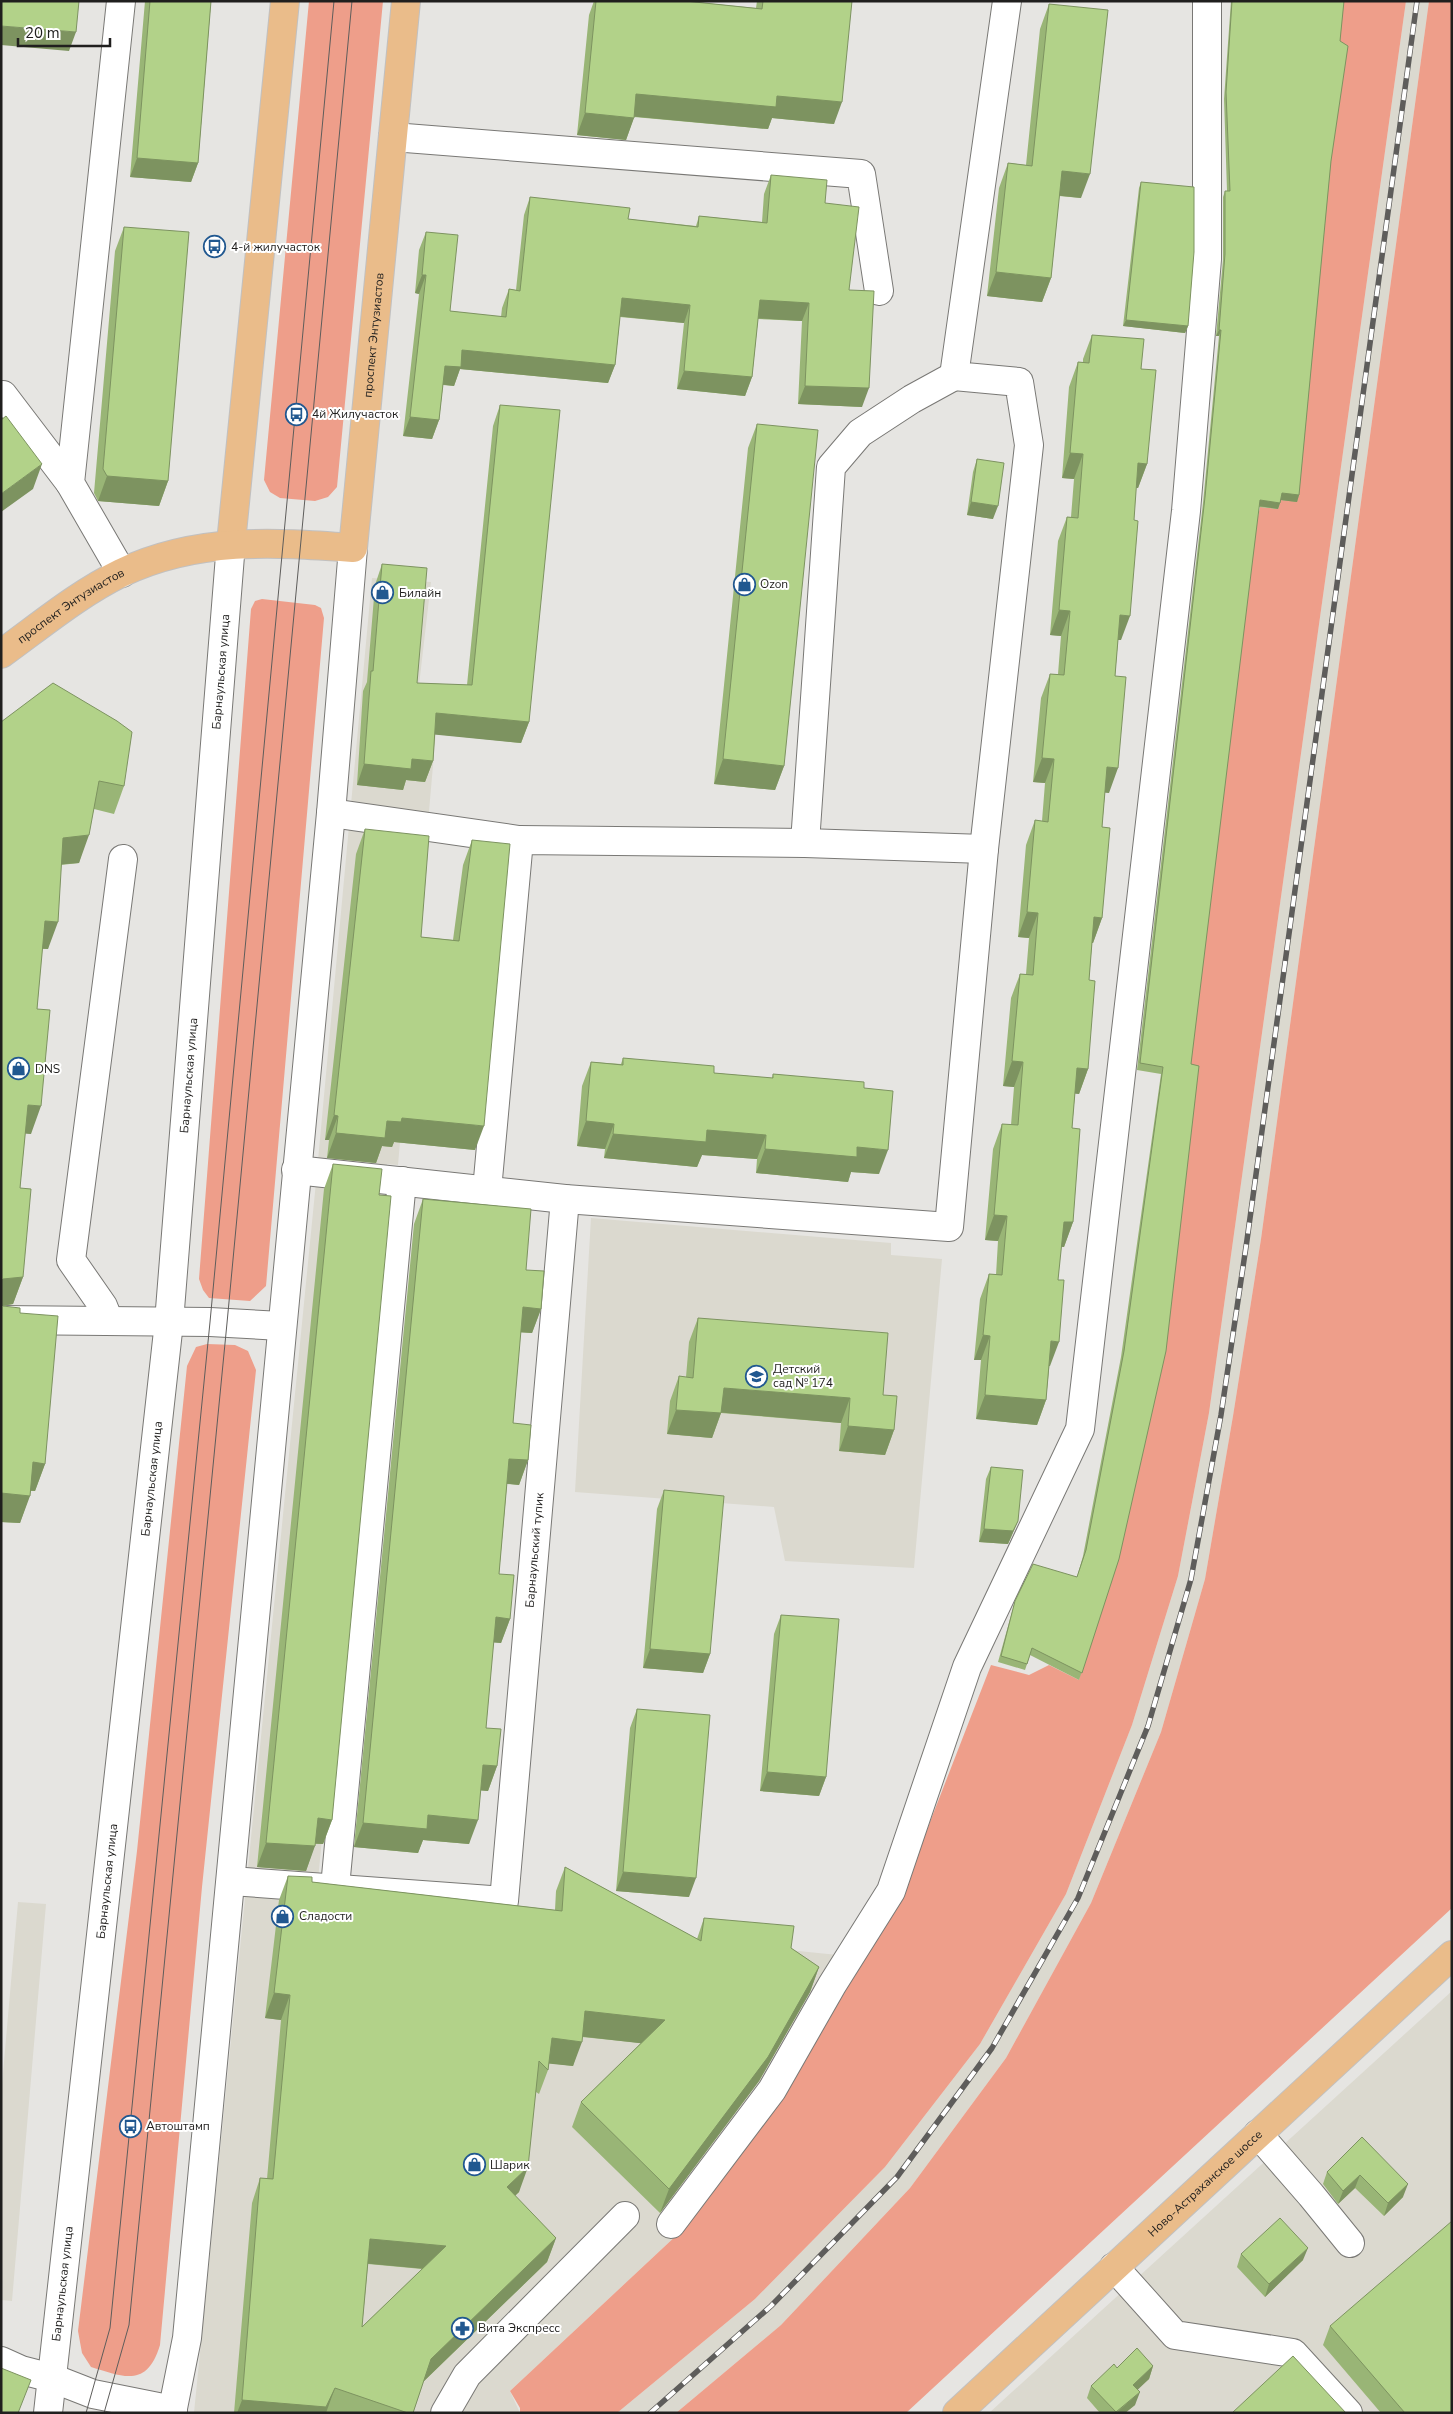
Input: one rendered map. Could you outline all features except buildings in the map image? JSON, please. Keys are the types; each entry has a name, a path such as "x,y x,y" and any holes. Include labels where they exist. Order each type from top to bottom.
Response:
{"main road":[{"path":"231,543 285,1"},
{"name":"проспект Энтузиастов","path":"1,654 97,587 122,573 174,555 231,543 284,542 353,548 406,1"},
{"name":"Ново-Астраханское шоссе","path":"957,2413 1452,1955"}],"street":[{"path":"70,482 121,1"},
{"path":"954,376 1007,1"},
{"path":"671,2224 772,2090 832,1985 891,1891 967,1667 1080,1429 1186,501 1207,259 1207,1"},
{"path":"393,136 861,174 879,291"},
{"path":"296,1170 565,1199 949,1226 984,849 1029,445 1019,382 954,376 912,399 860,433 832,467 805,843"},
{"path":"1,397 3,395 70,482 122,573"},
{"name":"Барнаульская улица","path":"48,2413 169,1322 231,543"},
{"path":"1,2361 21,2370 52,2378 92,2394 173,2411 187,2338 231,1881 281,1326 331,813 353,548"},
{"path":"331,813 519,840 805,843 984,849"},
{"path":"486,1190 519,840"},
{"path":"109,1321 103,1306 71,1260 123,859"},
{"path":"231,1881 334,1887 402,1181"},
{"name":"Барнаульский тупик","path":"334,1887 504,1901 565,1199"},
{"path":"1,1320 210,1322 281,1326"},
{"path":"1258,2134 1312,2195 1350,2243"},
{"path":"445,2413 467,2375 625,2216"},
{"path":"1114,2267 1175,2335 1293,2352 1348,2413"}],"shaded area":[{"path":"309,1 383,1 337,487 328,497 315,501 280,498 270,492 264,480"},
{"path":"1342,1 1406,1 1209,1413 1178,1576 1132,1725 1066,1894 980,2044 885,2167 755,2299 617,2413 520,2413 520,2408 510,2391 679,2233 902,1894 991,1665 1029,1675 1049,1665 1079,1680 1188,1071 1255,531 1260,507 1278,509 1280,500 1297,501"},
{"path":"1406,1 1429,1 1261,1239 1205,1579 1161,1732 1091,1903 1006,2058 910,2188 781,2325 676,2413 617,2413 755,2299 885,2167 980,2044 1066,1894 1132,1725 1178,1576 1209,1413"},
{"path":"1429,1 1452,1 1452,1908 906,2413 676,2413 781,2325 910,2188 1006,2058 1091,1903 1161,1732 1205,1579 1261,1239"},
{"name":"Шарик","path":"372,578 431,582 418,694 439,697 398,1165 387,1164 316,1901 857,1957 679,2233 510,2391 520,2413 194,2413 316,1182"},
{"path":"262,599 315,605 321,608 324,618 266,1286 250,1301 209,1298 203,1290 199,1279 251,609 255,601"},
{"name":"Детский сад № 174","path":"591,1218 891,1243 891,1255 942,1259 914,1568 785,1561 774,1507 575,1492"},
{"path":"207,1344 235,1345 248,1351 256,1370 202,1887 160,2345 155,2359 148,2368 133,2376 124,2376 91,2367 82,2353 78,2331 137,1851 187,1366 196,1347"},
{"path":"18,1902 46,1904 12,2301 1,2300 1,2096"},
{"path":"1452,1991 1452,2413 989,2413"}],"tram line":[{"path":"86,2413 110,2328 210,1322 334,1"},
{"path":"104,2413 129,2325 227,1323 352,1"}],"railway":[{"path":"650,2413 771,2306 897,2177 992,2048 1078,1898 1148,1726 1191,1579 1221,1415 1247,1240 1417,1"}],"place":[{"name":"4-й жилучасток","path":"215,247"},
{"name":"4й Жилучасток","path":"296,414"},
{"name":"Ozon","path":"744,584"},
{"name":"Билайн","path":"383,593"},
{"name":"DNS","path":"19,1069"},
{"name":"Детский сад № 174","path":"757,1376"},
{"name":"Сладости","path":"283,1916"},
{"name":"Автоштамп","path":"130,2126"},
{"name":"Шарик","path":"474,2165"},
{"name":"Вита Экспресс","path":"462,2328"}]}
